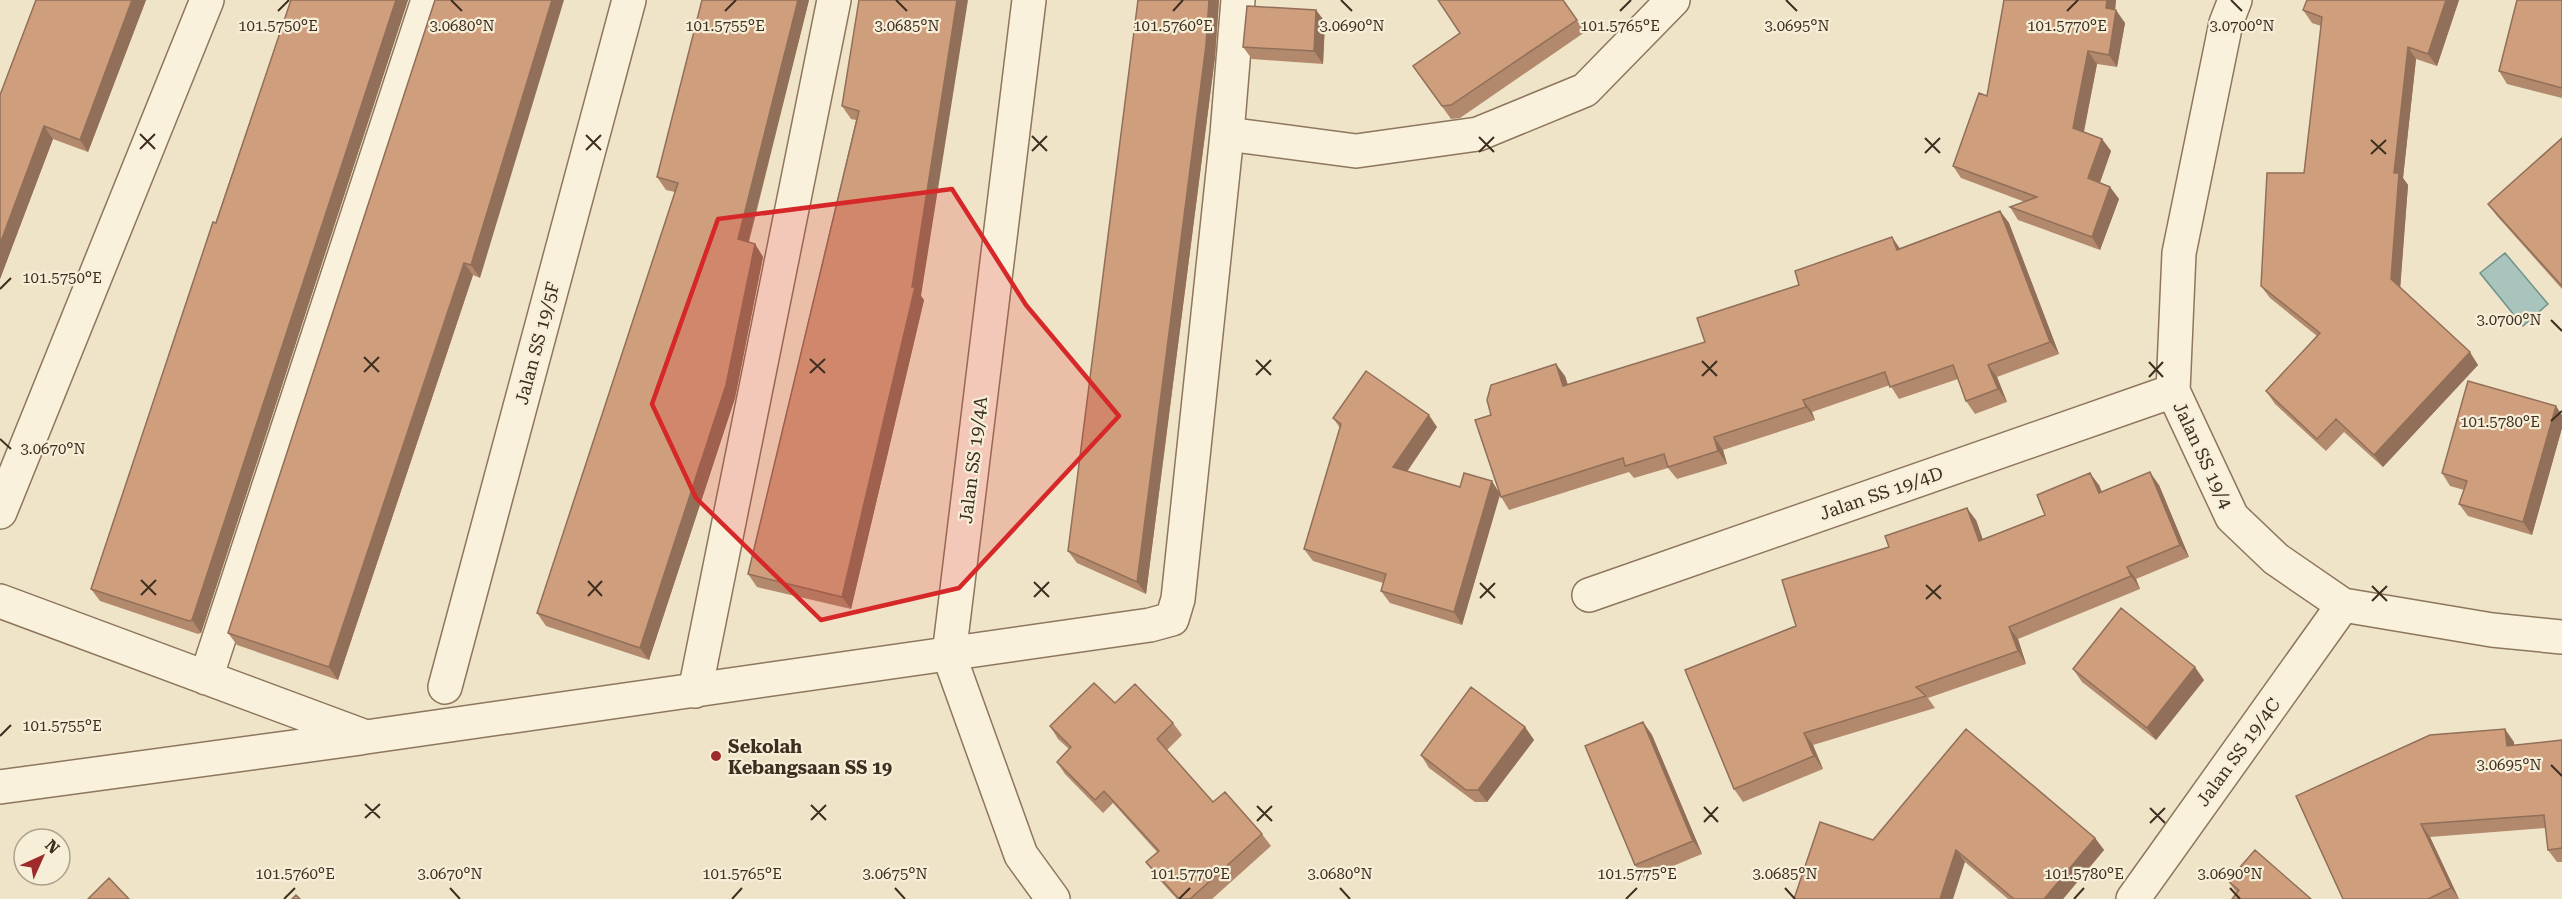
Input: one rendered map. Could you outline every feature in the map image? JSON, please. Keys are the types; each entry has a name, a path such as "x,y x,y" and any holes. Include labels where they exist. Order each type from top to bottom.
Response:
{"street":[{"path":"0,512 207,0"},
{"path":"206,678 428,0"},
{"name":"Jalan SS 19/5F","path":"445,687 629,0"},
{"path":"695,691 834,0"},
{"name":"Jalan SS 19/4A","path":"1029,0 949,656 1021,855 1053,899"},
{"path":"0,787 949,656 1150,625 1172,619 1178,599 1227,134 1238,0"},
{"path":"1227,134 1356,152 1478,134 1586,90 1673,0"},
{"name":"Jalan SS 19/4","path":"2235,0 2226,23 2179,253 2173,391 2232,517 2276,559 2343,605 2492,630 2562,637"},
{"name":"Jalan SS 19/4D","path":"1589,595 2173,391"},
{"path":"0,601 366,737"},
{"name":"Jalan SS 19/4C","path":"2133,899 2343,605"}],"highlighted area":[{"path":"952,189 1026,305 1119,416 959,588 821,620 696,498 652,404 718,219"}],"water":[{"path":"2505,253 2548,304 2523,326 2480,273"}],"building":[{"path":"36,0 132,0 80,140 44,126 0,244 0,95"},
{"path":"291,0 396,0 192,620 189,621 91,589 213,222 216,223"},
{"path":"435,0 552,0 471,265 464,263 329,667 228,633"},
{"path":"702,0 798,0 738,239 755,244 726,385 640,648 537,613 678,183 657,177"},
{"path":"859,0 957,0 912,287 915,287 842,597 748,574 859,111 842,106"},
{"path":"1138,0 1209,0 1206,45 1137,582 1068,551"},
{"path":"1438,0 1563,0 1577,20 1451,105 1442,106 1413,66 1460,33"},
{"path":"2004,0 2107,0 2106,8 2116,10 2109,55 2088,51 2073,128 2102,139 2088,178 2110,187 2092,237 2010,207 2037,197 1953,166 1979,93 1987,96"},
{"path":"2307,0 2446,0 2428,54 2408,47 2394,173 2399,173 2391,279 2470,352 2374,455 2336,419 2317,439 2266,391 2320,333 2261,286 2267,173 2304,173 2322,17 2303,10"},
{"path":"2517,0 2562,0 2562,88 2499,71"},
{"path":"1247,6 1316,10 1314,51 1243,47"},
{"path":"2562,138 2562,286 2488,204"},
{"path":"2000,211 2050,342 1988,365 1998,389 1966,401 1953,365 1890,387 1885,372 1803,400 1806,407 1714,437 1718,451 1668,467 1664,454 1625,466 1623,458 1501,497 1475,420 1491,415 1487,400 1491,385 1556,364 1563,386 1705,342 1697,318 1799,285 1795,271 1892,237 1897,250"},
{"path":"1366,371 1429,415 1393,467 1460,487 1464,473 1492,481 1454,612 1381,591 1386,574 1304,549 1341,424 1333,418"},
{"path":"2468,381 2556,406 2523,522 2459,504 2467,481 2442,473"},
{"path":"2150,472 2180,545 2127,567 2131,576 2009,627 2018,651 1916,687 1926,696 1804,733 1814,756 1734,789 1685,670 1796,626 1782,580 1889,547 1885,536 1967,508 1979,541 2045,515 2037,495 2090,473 2099,493"},
{"path":"2121,608 2195,667 2147,728 2073,669"},
{"path":"1094,683 1115,703 1135,684 1173,723 1157,739 1213,802 1225,792 1262,834 1190,899 1179,899 1146,862 1159,851 1104,791 1095,800 1057,762 1071,747 1050,726"},
{"path":"1471,687 1525,727 1478,790 1466,790 1421,755"},
{"path":"1643,722 1693,841 1635,865 1585,746"},
{"path":"1966,729 2095,838 2044,899 2014,899 1956,850 1940,899 1794,899 1820,822 1873,840"},
{"path":"2505,729 2507,746 2562,740 2562,848 2548,850 2544,815 2421,824 2451,888 2428,899 2343,899 2296,796 2430,735"},
{"path":"2255,850 2311,899 2232,899 2239,890 2228,881"},
{"path":"109,878 129,899 88,899"}],"place":[{"name":"Sekolah Kebangsaan SS 19","path":"716,756"}]}
